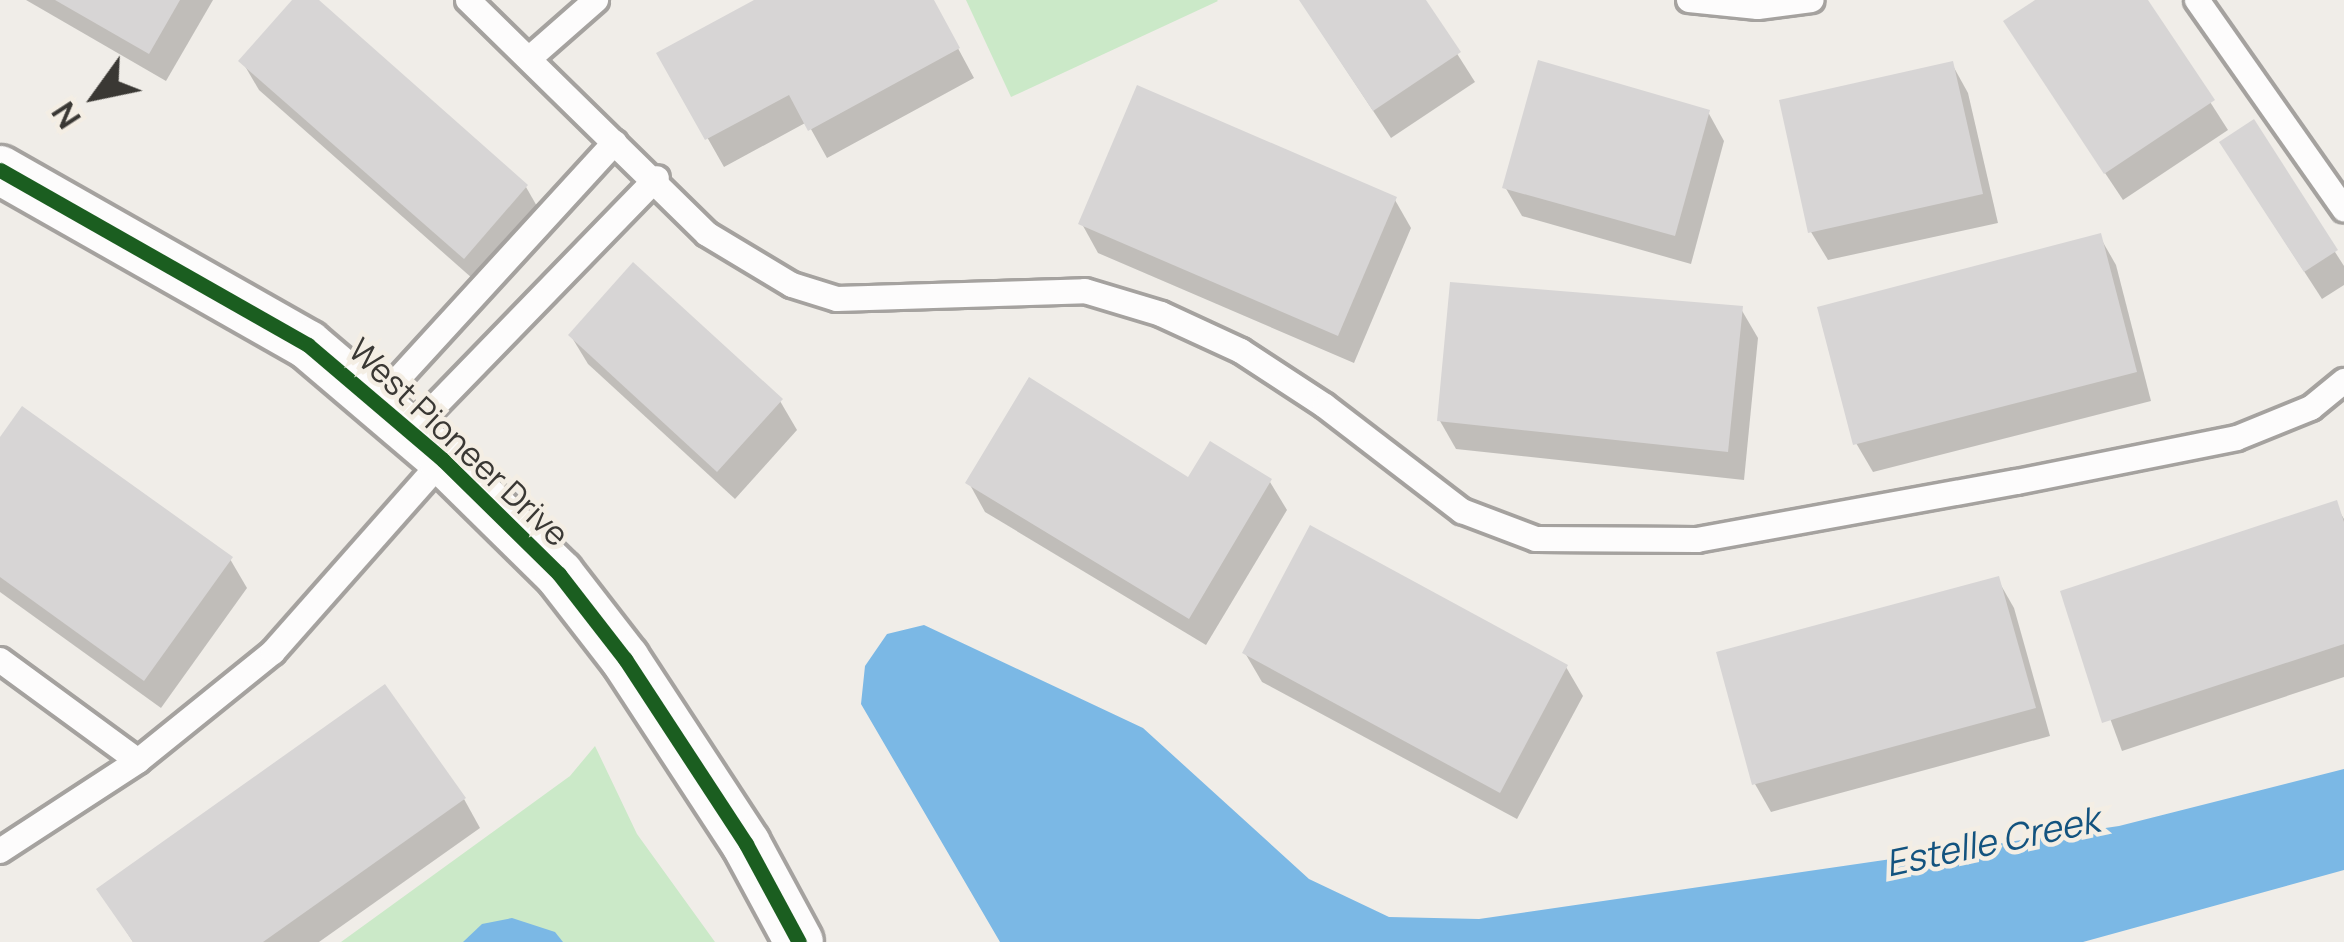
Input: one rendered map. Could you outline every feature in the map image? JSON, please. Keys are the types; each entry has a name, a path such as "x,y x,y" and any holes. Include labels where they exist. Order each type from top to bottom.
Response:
{"street":[{"name":"West Pioneer Drive","path":"0,170 308,345 410,432 559,574 625,659 746,844 799,942"}],"lane":[{"path":"468,0 657,178 707,234 792,285 837,298 1085,291 1161,314 1241,351 1308,395 1462,511 1536,539 1696,540 2039,477 2237,438 2312,408 2344,381"},
{"path":"530,58 596,0"},
{"path":"1689,0 1758,7 1812,0"},
{"path":"2197,0 2344,208"},
{"path":"0,851 138,761 273,652 410,432 615,142"},
{"path":"410,432 657,178"},
{"path":"0,660 138,761"}],"green space":[{"path":"966,0 1217,0 1218,1 1011,97"},
{"path":"595,746 637,834 715,942 341,942 570,776"}],"water":[{"path":"924,625 1143,728 1309,879 1389,917 1479,919 2119,826 2344,769 2344,870 2083,942 1000,942 861,704 865,666 887,634"},
{"path":"512,918 555,932 563,942 463,942 482,924"}],"building":[{"path":"55,0 180,0 149,54"},
{"path":"292,0 319,0 528,185 464,259 238,61"},
{"path":"754,0 934,0 960,48 808,131 789,95 705,140 656,53"},
{"path":"1299,0 1426,0 1461,52 1373,111"},
{"path":"2035,0 2148,0 2215,100 2104,174 2003,21"},
{"path":"1538,60 1710,110 1675,236 1502,188"},
{"path":"1953,61 1983,194 1808,233 1779,100"},
{"path":"1137,85 1397,197 1338,336 1078,224"},
{"path":"2254,119 2338,250 2304,272 2219,142"},
{"path":"2101,233 2137,372 1853,445 1817,307"},
{"path":"633,262 783,399 717,472 568,335"},
{"path":"1450,282 1743,306 1728,452 1437,421"},
{"path":"1029,377 1188,477 1210,441 1272,479 1189,619 965,483"},
{"path":"22,406 233,557 144,681 0,577 0,437"},
{"path":"2337,500 2344,522 2344,644 2102,723 2060,591"},
{"path":"1310,525 1568,665 1500,793 1242,653"},
{"path":"1999,576 2036,708 1752,785 1716,652"},
{"path":"385,684 466,798 263,942 133,942 96,889"}],"cycle path":[{"path":"0,170 308,345 443,460 559,574 625,659 746,844 799,942"}],"water label":[{"name":"Estelle Creek","path":"1992,841"}]}
